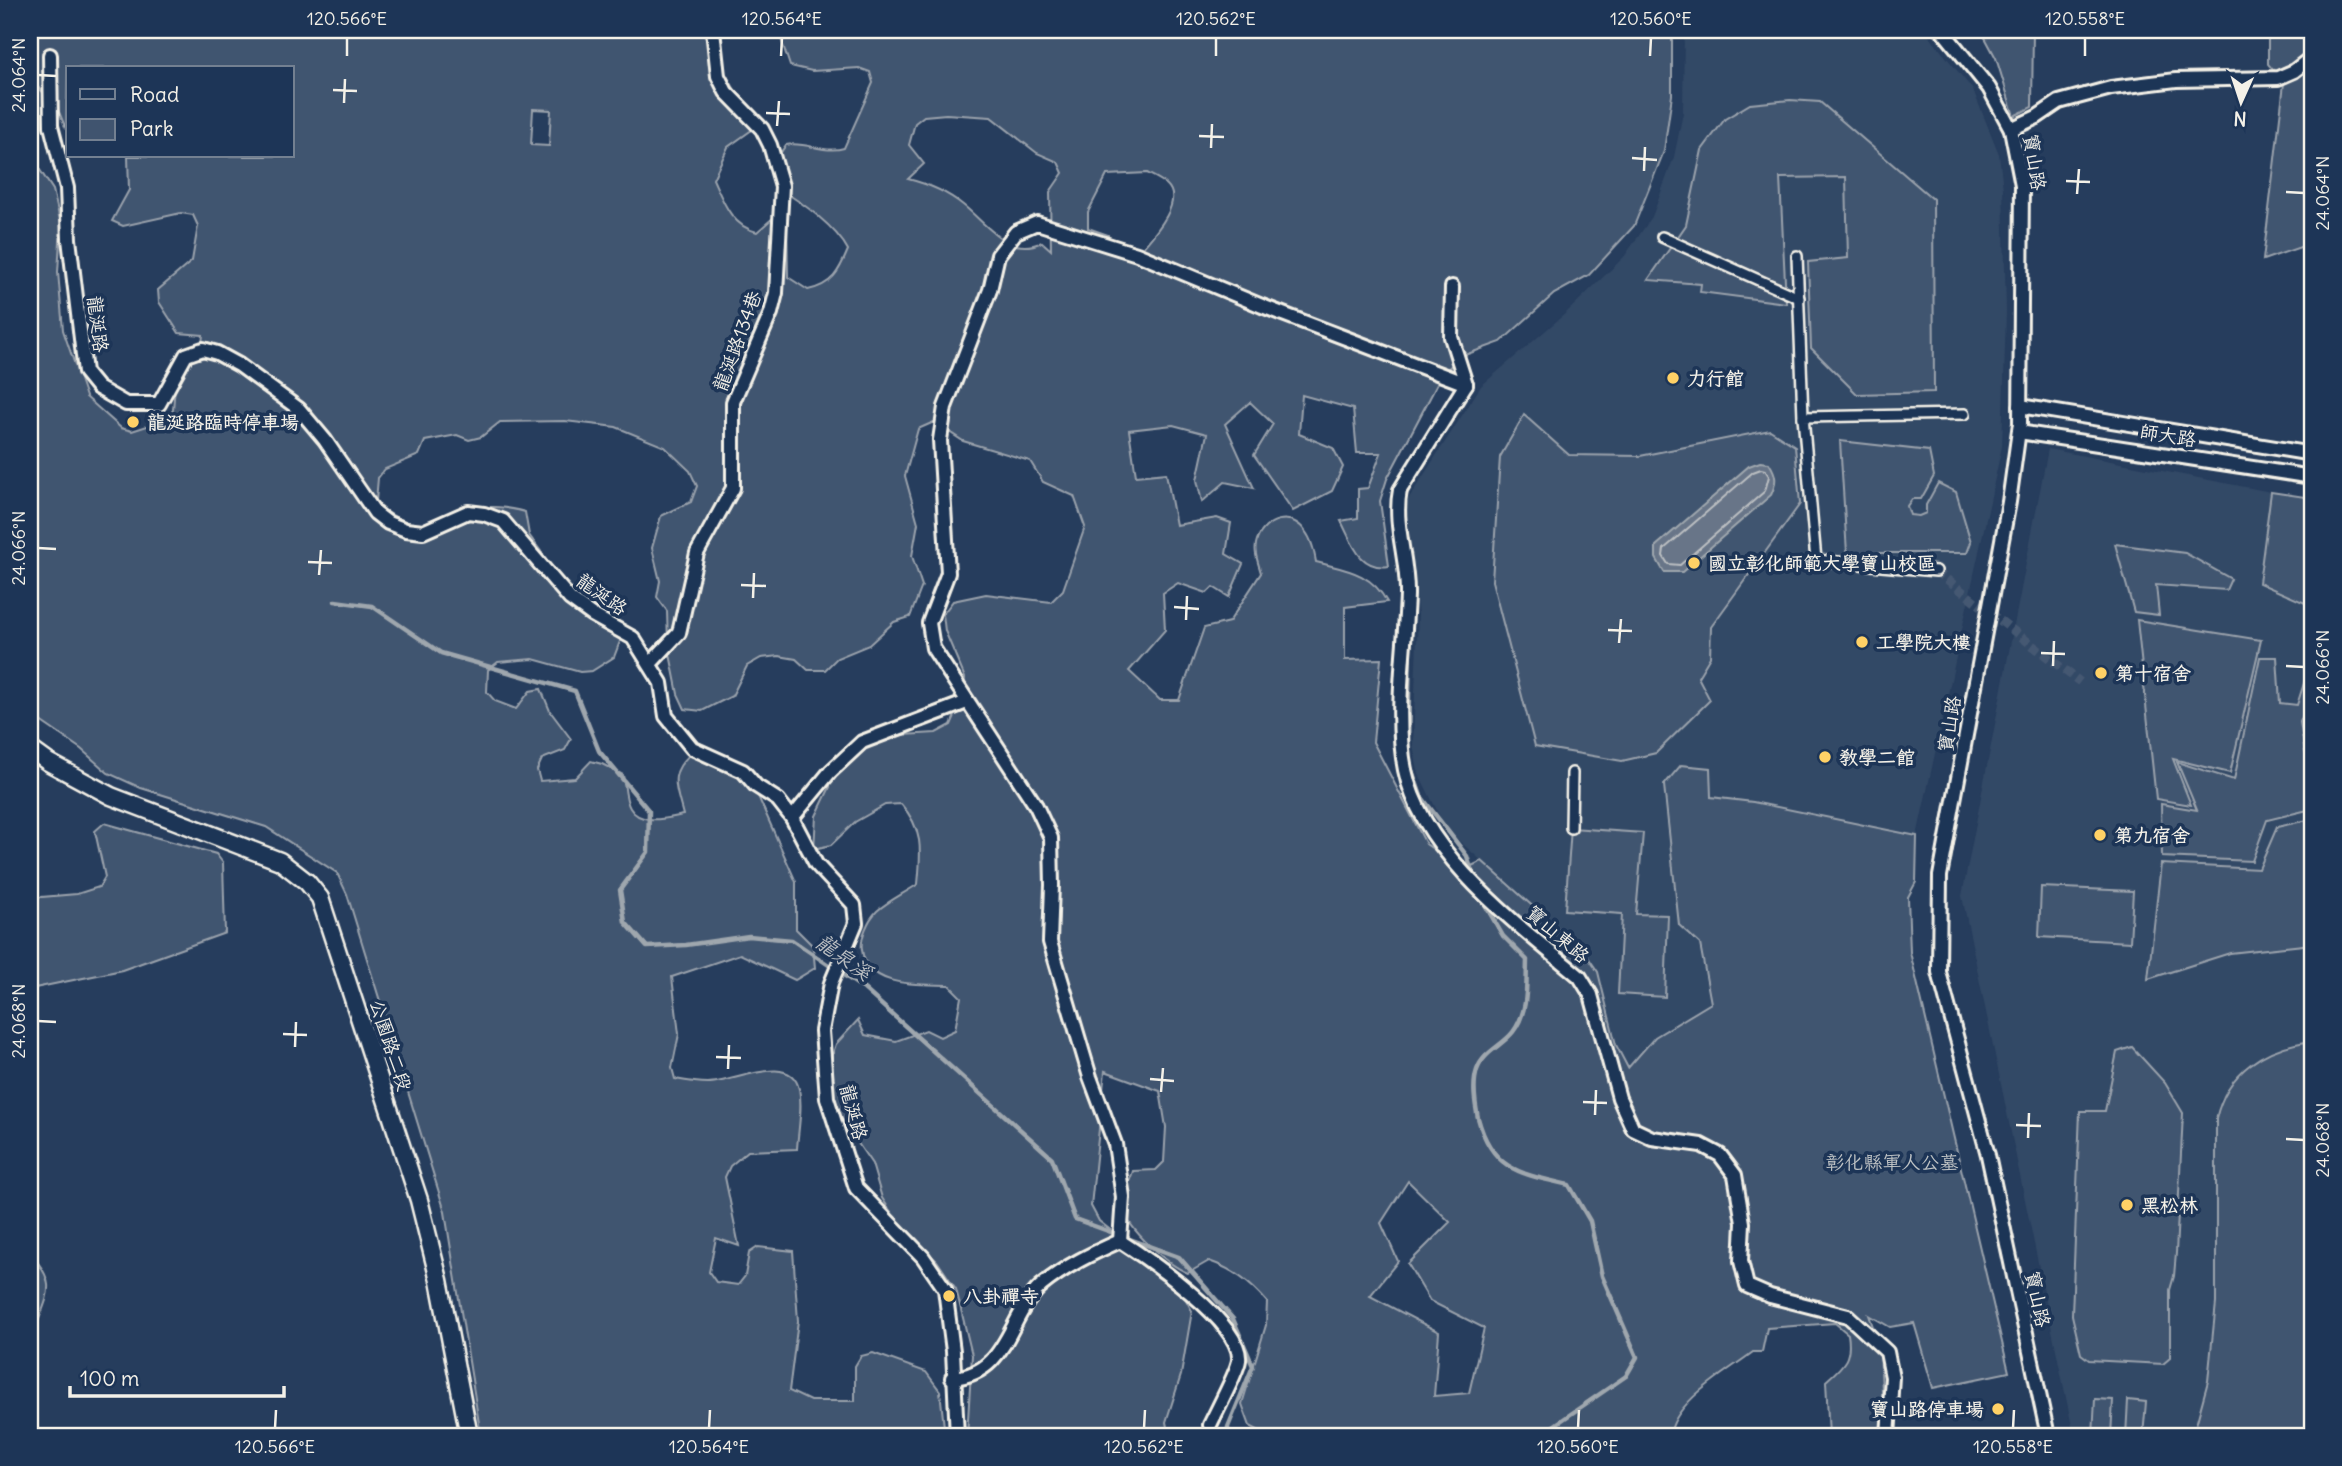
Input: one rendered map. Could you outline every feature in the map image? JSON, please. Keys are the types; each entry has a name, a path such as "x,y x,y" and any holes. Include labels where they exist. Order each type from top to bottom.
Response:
{"main road":[{"name":"公園路二段","path":"30,749 48,762 111,796 280,861 307,882 320,898 419,1200 439,1280 469,1436"}],"street":[{"name":"龍涎路134巷","path":"650,664 679,633 697,553 733,488 733,402 771,313 776,293 782,186 770,145 762,129 726,92 718,76 713,30"},
{"name":"寶山路","path":"1942,30 1989,88 2011,129 2022,185 2019,432 1940,876 1939,972 1988,1155 2048,1436"},
{"name":"龍涎路","path":"50,55 51,127 67,188 69,239 81,352 85,372 98,388 127,404 159,404 186,355 204,349 217,353 239,365 299,409 325,440 375,513 388,523 405,530 423,532 468,512 503,521 570,599 633,638 662,684 666,716 692,748 743,771 756,786 778,800 792,818 816,864 854,905 856,923 831,983 822,1031 827,1098 856,1188 923,1257 944,1289 953,1351 952,1378 957,1436"},
{"path":"2011,129 2038,117 2059,102 2111,88 2176,80 2278,78 2294,71 2312,57"},
{"path":"1120,1241 1123,1197 1115,1144 1090,1077 1050,942 1051,838 1036,806 933,648 929,623 948,573 940,440 945,407 990,290 998,255 1016,232 1037,223 1137,254 1262,306 1466,384"},
{"path":"1662,237 1799,298"},
{"path":"1797,256 1803,417 1816,560 1936,571"},
{"path":"1452,288 1451,337 1466,384"},
{"name":"寶山東路","path":"1466,384 1400,490 1396,507 1407,590 1401,722 1405,769 1416,807 1441,845 1485,896 1580,977 1591,995 1619,1098 1633,1129 1652,1138 1701,1145 1720,1155 1735,1175 1743,1223 1741,1261 1747,1286 1770,1296 1848,1316 1887,1352 1892,1377 1888,1436"},
{"path":"2020,406 2312,454"},
{"path":"1803,417 1965,414"},
{"name":"師大路","path":"2019,432 2312,477"},
{"path":"792,818 830,772 862,742 967,702"},
{"path":"1571,828 1572,773"},
{"path":"952,1378 962,1378 981,1370 1001,1352 1014,1322 1040,1287 1080,1259 1120,1241"},
{"path":"1120,1241 1159,1266 1205,1305 1236,1344 1239,1361 1210,1425"}],"shaded area":[{"name":"國立彰化師範大學寶山校區","path":"1684,30 1924,30 1973,90 1999,154 2003,189 2006,311 2002,446 1917,836 1753,802 1710,797 1664,785 1679,925 1700,943 1711,1003 1655,1037 1628,1068 1616,1045 1598,972 1585,953 1446,829 1419,774 1413,745 1418,615 1405,511 1409,498 1481,386 1566,313 1624,257 1652,217 1674,157 1683,113"},
{"path":"2048,449 2271,492 2259,583 2312,606 2312,714 2309,720 2312,754 2312,1041 2288,1044 2220,1099 2216,1119 2216,1303 2208,1381 2193,1436 2074,1436 1962,896"}],"green space":[{"name":"彰化縣軍人公墓","path":"30,30 712,30 715,55 756,127 728,147 713,179 729,211 748,229 757,232 774,217 787,219 788,277 808,290 823,285 834,276 848,250 827,224 781,190 779,155 786,145 793,144 829,150 844,148 873,83 870,72 859,68 812,71 790,66 779,33 781,30 1672,30 1672,95 1664,151 1634,226 1589,275 1554,294 1501,342 1462,356 1443,373 1387,479 1380,501 1389,566 1370,564 1364,559 1353,546 1341,521 1358,518 1358,489 1368,488 1381,453 1357,453 1353,409 1302,395 1299,434 1333,448 1343,467 1332,491 1293,511 1254,455 1273,424 1250,402 1225,424 1254,488 1225,482 1202,502 1197,480 1207,434 1173,425 1129,430 1136,476 1166,473 1176,525 1217,518 1231,523 1226,554 1243,564 1229,597 1213,587 1207,593 1178,583 1163,593 1165,630 1129,671 1160,700 1179,700 1204,628 1229,622 1261,573 1256,548 1261,533 1279,520 1293,521 1299,525 1309,538 1316,562 1365,578 1381,592 1387,602 1345,607 1345,660 1381,659 1373,742 1426,844 1463,870 1482,861 1585,953 1598,972 1616,1045 1628,1068 1655,1037 1711,1003 1700,944 1679,925 1664,785 1681,765 1710,768 1711,797 1753,802 1917,836 1916,882 1908,897 1910,952 2009,1372 1933,1388 1914,1323 1890,1327 1869,1315 1880,1347 1884,1436 1829,1436 1826,1381 1842,1366 1849,1350 1848,1334 1835,1323 1767,1328 1762,1352 1753,1352 1703,1388 1681,1411 1670,1436 1269,1436 1250,1426 1242,1404 1266,1325 1267,1302 1241,1277 1218,1264 1209,1261 1188,1273 1180,1269 1160,1255 1132,1226 1126,1217 1123,1204 1133,1171 1156,1170 1164,1162 1166,1127 1160,1091 1105,1071 1091,1206 1099,1221 1137,1251 1157,1277 1184,1296 1192,1311 1181,1375 1166,1422 1169,1436 967,1436 972,1355 956,1289 937,1261 900,1226 882,1198 872,1164 834,1108 826,1075 836,1044 858,1020 865,1035 896,1041 926,1030 940,1037 955,1030 961,997 949,985 910,984 884,978 866,963 862,945 868,924 877,911 918,884 920,851 917,832 901,804 885,805 855,822 831,845 814,849 816,816 830,787 830,770 840,757 887,736 936,733 951,725 964,695 965,678 945,631 943,614 953,601 986,594 1051,602 1063,590 1085,527 1074,496 1043,482 1030,461 963,441 934,422 918,429 905,476 918,523 912,556 922,586 910,617 894,622 869,645 837,658 825,670 808,670 796,659 779,656 761,658 747,666 732,696 702,711 685,709 678,694 668,644 667,611 657,597 660,581 652,548 661,516 691,502 697,486 690,471 665,447 616,427 565,421 500,422 481,437 469,440 457,435 425,441 419,455 385,469 378,478 376,501 396,517 423,525 440,524 487,507 504,507 525,512 529,535 556,572 596,614 622,636 614,657 592,671 580,672 533,659 498,662 488,670 487,692 495,701 516,709 530,691 541,689 550,711 571,739 565,750 542,759 537,770 540,781 575,778 591,761 602,764 623,775 627,801 635,814 655,819 683,815 676,788 677,774 679,767 693,752 743,778 758,796 796,882 796,929 813,946 815,968 795,980 740,954 672,977 679,1034 672,1068 675,1079 719,1082 774,1070 785,1072 794,1078 800,1096 797,1149 748,1151 730,1166 725,1177 739,1246 716,1238 709,1272 716,1282 738,1285 745,1276 749,1253 758,1247 793,1251 798,1321 789,1391 810,1401 855,1401 855,1366 861,1356 873,1353 926,1372 940,1391 945,1436 481,1436 445,1212 347,894 337,873 266,827 141,788 108,773 81,749 30,714 30,159 53,190 61,225 58,272 63,330 86,397 121,428 132,431 166,420 173,410 176,374 189,354 201,352 203,335 179,333 159,302 158,290 192,261 198,226 193,215 181,213 123,226 112,221 129,190 128,158 294,158 294,66 66,66 66,129 57,107 30,79","holes":["533,109 551,110 549,146 531,145","946,114 991,117 1037,153 1058,162 1063,173 1050,192 1051,250 1042,242 1030,246 1008,242 950,196 908,179 924,164 909,145 915,123 924,116","1147,173 1165,183 1172,192 1170,210 1141,250 1108,250 1108,235 1088,228 1088,212 1107,175","1408,1181 1450,1222 1408,1264 1430,1301 1484,1328 1469,1393 1434,1396 1439,1332 1370,1296 1398,1261 1381,1223"]},
{"path":"1981,30 2033,30 2032,107 2014,116 1996,58"},
{"path":"2268,30 2312,30 2312,243 2263,260 2284,83 2268,64"},
{"path":"1790,100 1820,102 1933,199 1934,392 1857,394 1811,348 1808,262 1848,258 1846,177 1780,178 1786,303 1700,292 1701,284 1648,280 1686,225 1702,150 1725,119 1750,104"},
{"path":"1524,415 1569,455 1640,456 1770,430 1795,446 1800,504 1711,627 1710,657 1698,677 1710,700 1656,753 1622,761 1535,746 1492,581 1500,457"},
{"path":"1840,441 1929,451 1934,476 1921,499 1912,499 1907,506 1910,515 1919,516 1926,513 1926,505 1938,483 1956,492 1971,542 1967,553 1847,553"},
{"path":"2271,492 2312,498 2312,606 2259,583"},
{"path":"2115,544 2185,553 2231,579 2226,590 2156,585 2159,615 2134,612"},
{"path":"2137,620 2261,640 2230,773 2173,759 2191,805 2156,799"},
{"path":"2260,657 2277,657 2280,703 2297,705 2312,658 2312,692 2300,722 2305,752 2312,765 2312,809 2267,820 2252,861 2162,857 2161,804 2197,810 2177,762 2234,780"},
{"path":"2312,819 2312,944 2230,953 2148,979 2161,864 2259,869 2277,827"},
{"path":"104,823 216,854 223,863 225,933 122,970 30,989 30,898 77,894 99,887 105,877 95,831"},
{"path":"1571,828 1643,833 1636,914 1668,915 1665,997 1618,994 1622,914 1565,910"},
{"path":"2041,887 2133,891 2130,942 2039,937"},
{"path":"2312,1041 2312,1436 2193,1436 2208,1381 2216,1303 2216,1119 2221,1102 2229,1087 2250,1064 2279,1049"},
{"name":"黑松林","path":"2132,1047 2165,1083 2183,1113 2176,1253 2170,1290 2170,1358 2163,1364 2089,1360 2081,1354 2072,1315 2080,1111 2105,1111 2117,1052"},
{"path":"30,1253 44,1272 48,1287 37,1324 30,1322"},
{"path":"2095,1399 2113,1400 2111,1436 2093,1436"},
{"path":"2128,1400 2146,1402 2143,1436 2126,1436"}],"water":[{"path":"1760,462 1769,463 1774,471 1775,482 1771,495 1682,572 1664,572 1656,558 1656,546 1749,466"}],"waterway":[{"path":"1403,500 1415,476"},
{"name":"龍泉溪","path":"335,601 372,606 441,653 575,691 599,751 649,811 648,852 620,890 625,922 647,947 686,945 749,936 792,940 864,989 1052,1158 1075,1219 1179,1257 1233,1319 1253,1366 1228,1427 1228,1436"},
{"path":"1408,747 1410,640"},
{"path":"1409,762 1421,796 1467,856 1473,875"},
{"path":"1480,896 1503,936 1527,960 1526,998 1518,1024 1509,1037 1484,1058 1475,1076 1476,1106 1484,1136 1500,1160 1511,1167 1523,1173 1569,1185 1590,1221 1602,1276 1637,1357 1626,1376 1549,1429 1548,1436"}],"tunnel":[{"path":"1936,571 2080,682"}],"place":[{"name":"力行館","path":"1673,378"},
{"name":"龍涎路臨時停車場","path":"133,422"},
{"name":"國立彰化師範大學寶山校區","path":"1694,563"},
{"name":"工學院大樓","path":"1862,642"},
{"name":"第十宿舍","path":"2101,673"},
{"name":"教學二館","path":"1825,757"},
{"name":"第九宿舍","path":"2100,835"},
{"name":"黑松林","path":"2127,1205"},
{"name":"八卦禪寺","path":"949,1296"},
{"name":"寶山路停車場","path":"1998,1409"}]}
